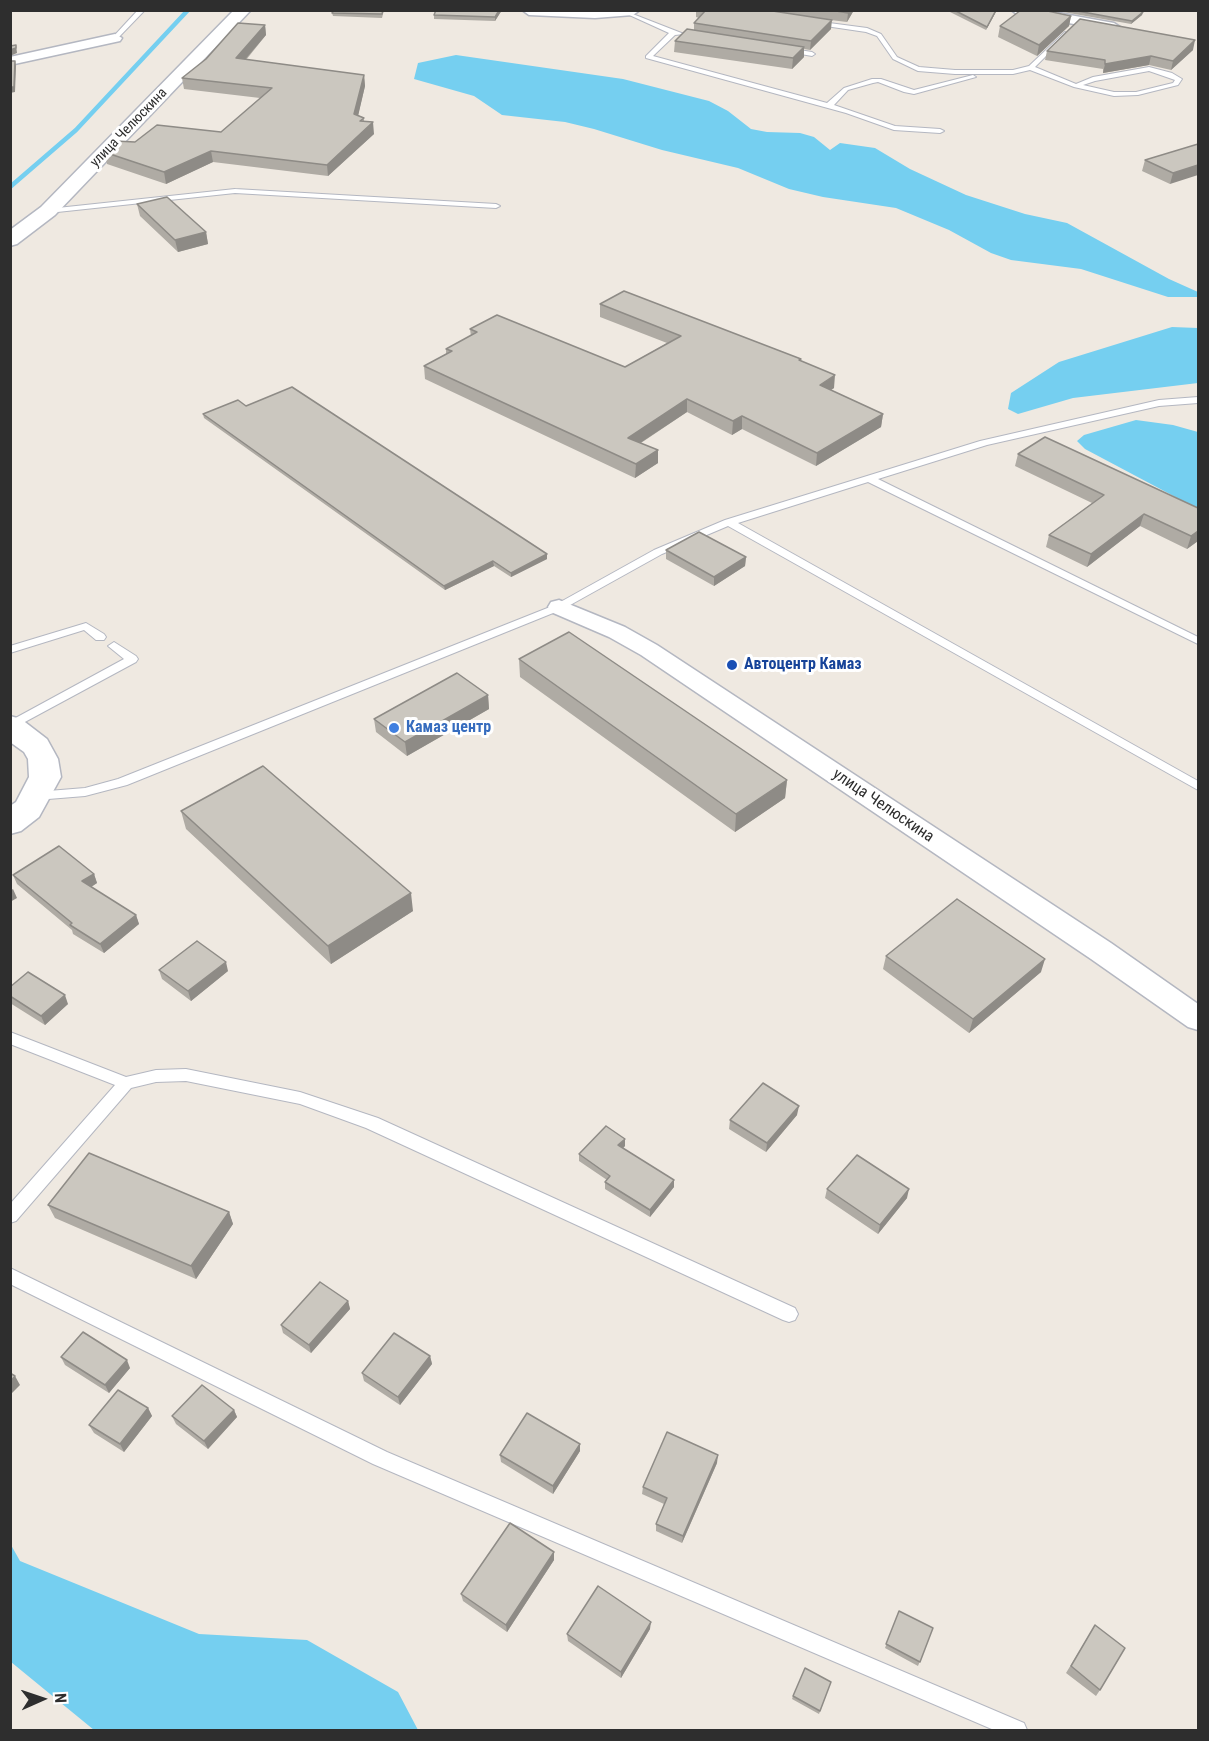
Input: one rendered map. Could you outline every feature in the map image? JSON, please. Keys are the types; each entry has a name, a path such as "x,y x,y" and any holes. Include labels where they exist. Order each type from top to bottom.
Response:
{"street":[{"path":"529,10 595,13 630,11"},
{"path":"1017,10 1123,29"},
{"name":"улица Челюскина","path":"10,240 48,211 244,11"},
{"path":"10,61 115,38"},
{"name":"улица Челюскина","path":"559,607 649,650 1101,951 1198,1019"},
{"path":"10,726 36,746 43,759 45,777 28,809 10,823"}],"lane":[{"path":"115,38 142,10"},
{"path":"630,11 673,33 684,34"},
{"path":"810,22 867,30 879,35 895,58 918,69 989,73 1013,72 1031,68 1079,21"},
{"path":"673,33 648,57 828,106 894,128 940,131"},
{"path":"777,49 812,54"},
{"path":"1031,68 1076,86 1104,92 1136,94 1176,84 1179,79 1170,74 1149,69 1093,79 1076,86"},
{"path":"828,106 846,89 872,81 879,80 914,92 989,73"},
{"path":"48,211 235,191 496,206"},
{"path":"36,796 85,792 122,782 559,607 658,552 729,522 984,443 1159,403 1198,400"},
{"path":"867,478 1198,641"},
{"path":"729,522 1198,786"},
{"path":"10,651 86,626 100,637"},
{"path":"10,726 132,659 114,646"},
{"path":"10,1038 126,1083 156,1076 186,1075 310,1101 372,1123 789,1314"},
{"path":"10,1216 126,1083"},
{"path":"10,1275 380,1458 1017,1731"}],"water":[{"path":"456,55 623,79 709,101 728,111 751,129 800,133 814,137 830,150 840,143 875,148 910,169 966,195 1025,214 1067,223 1169,279 1198,292 1198,297 1168,297 1081,269 1011,260 991,253 949,230 896,208 823,197 789,189 738,168 662,150 565,122 502,115 474,96 414,79 418,63"},
{"path":"1172,327 1198,328 1198,383 1073,398 1018,414 1008,409 1011,393 1059,362"},
{"path":"1136,420 1173,425 1198,432 1198,509 1085,449 1077,441 1084,435"},
{"path":"11,1545 20,1561 199,1634 307,1640 398,1692 418,1730 94,1730 11,1662"}],"building":[{"path":"334,10 383,10 382,14 332,13"},
{"path":"436,10 499,10 495,17 434,15"},
{"path":"706,10 766,10 832,20 811,41 694,23"},
{"path":"830,10 849,10 848,13"},
{"path":"954,10 996,10 987,27"},
{"path":"1021,10 1043,10 1071,16 1039,45 1000,26"},
{"path":"1072,10 1136,10 1143,12 1132,21"},
{"path":"1080,19 1195,40 1173,61 1151,56 1105,64 1105,60 1047,51"},
{"path":"238,23 265,25 236,58 364,75 354,114 364,118 360,121 373,122 327,165 211,151 164,172 104,152 115,141 135,142 157,125 221,132 272,88 182,78 206,59"},
{"path":"687,29 804,47 793,58 675,41"},
{"path":"10,61 15,61 14,87 10,87"},
{"path":"1198,144 1198,165 1173,173 1145,160"},
{"path":"167,197 206,232 175,240 137,204"},
{"path":"624,291 801,359 799,360 835,375 820,385 883,414 817,453 742,416 733,421 687,399 628,438 658,450 636,464 424,366 452,351 446,349 477,332 470,329 497,315 625,367 681,336 600,304"},
{"path":"292,387 547,554 511,573 493,561 444,586 203,414 238,400 246,406"},
{"path":"1045,437 1198,508 1198,531 1191,536 1144,514 1091,554 1049,535 1104,495 1018,454"},
{"path":"699,532 746,557 714,577 666,550"},
{"path":"569,632 787,780 736,814 519,659"},
{"path":"457,673 488,695 405,742 374,719"},
{"path":"263,766 411,893 328,946 181,811"},
{"path":"59,846 94,874 82,881 136,915 100,944 70,925 72,923 13,875"},
{"path":"957,899 1045,959 973,1019 886,956"},
{"path":"197,941 226,962 188,991 159,970"},
{"path":"28,972 65,995 41,1016 10,996 10,987"},
{"path":"763,1083 799,1106 767,1143 730,1120"},
{"path":"606,1126 625,1139 618,1145 674,1180 650,1210 605,1182 610,1176 579,1154"},
{"path":"89,1153 229,1212 191,1266 48,1205"},
{"path":"857,1155 909,1189 880,1225 827,1189"},
{"path":"320,1282 348,1301 309,1345 281,1325"},
{"path":"83,1332 127,1360 105,1385 61,1357"},
{"path":"394,1333 430,1356 398,1397 362,1373"},
{"path":"202,1385 234,1410 204,1441 172,1416"},
{"path":"118,1390 148,1408 120,1444 89,1425"},
{"path":"527,1413 580,1444 553,1486 500,1455"},
{"path":"667,1432 718,1455 683,1536 656,1524 667,1498 643,1487"},
{"path":"510,1523 554,1552 506,1625 461,1594"},
{"path":"598,1586 651,1622 621,1672 567,1634"},
{"path":"899,1611 933,1628 920,1662 886,1644"},
{"path":"1095,1625 1125,1648 1100,1690 1071,1666"},
{"path":"805,1668 831,1682 820,1711 793,1696"}],"waterway":[{"path":"10,187 76,130 188,10"}],"place":[{"name":"Автоцентр Камаз","path":"732,665"},
{"name":"Камаз центр","path":"394,728"}]}
